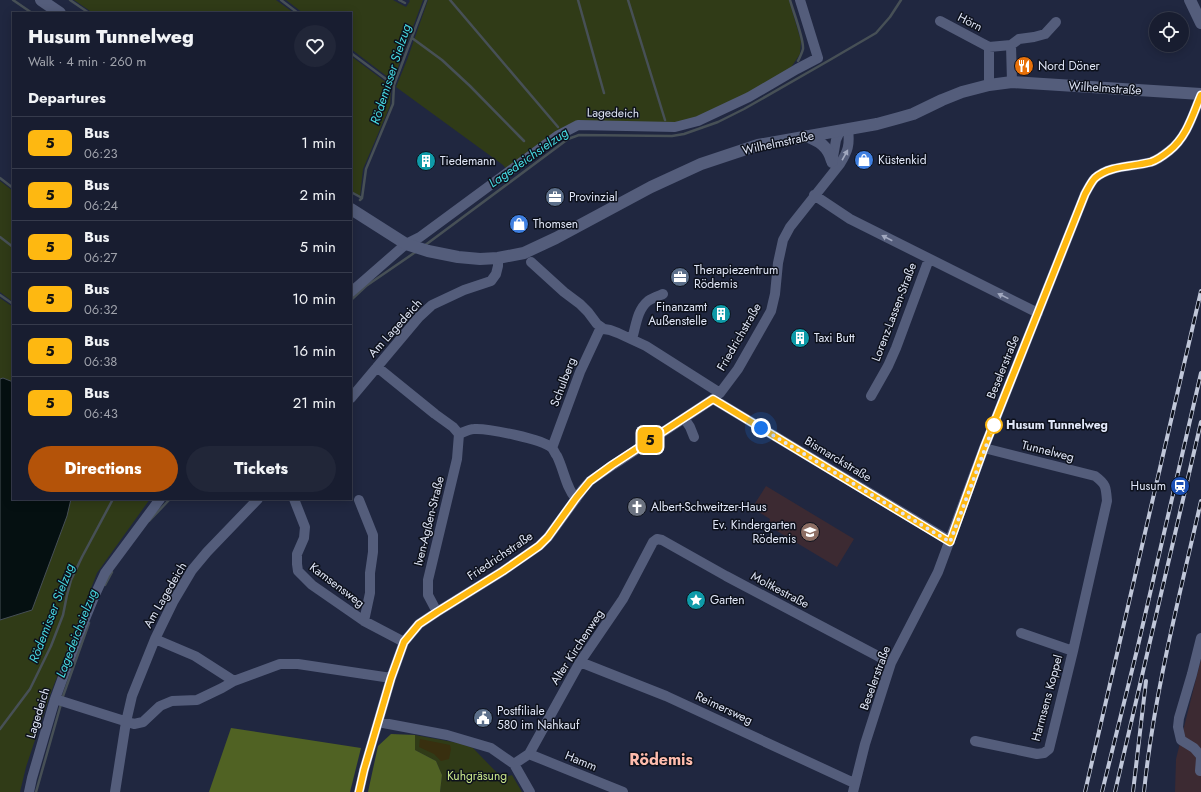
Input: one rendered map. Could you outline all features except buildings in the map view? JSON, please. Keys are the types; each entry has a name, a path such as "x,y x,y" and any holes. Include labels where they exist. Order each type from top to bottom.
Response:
{"street":[{"path":"41,0 59,12"},
{"name":"Lagedeich","path":"352,291 406,244 420,237 557,136 578,126 675,128 698,120 750,97 818,58 800,0"},
{"path":"1190,0 1201,23"},
{"name":"Hörn","path":"940,21 989,46 1011,45 1019,39 1034,38 1044,34 1056,22"},
{"path":"1011,45 1012,82"},
{"name":"Hörn","path":"989,46 989,85"},
{"name":"Wilhelmstraße","path":"352,210 406,244 428,251 458,257 480,259 498,258 524,253 556,238 650,187 701,164 758,145 878,124 913,114 962,92 989,85 1012,82 1201,94"},
{"name":"Beselerstraße","path":"854,788 865,744 891,663 938,572 984,448 1085,194 1095,178 1106,172 1113,169 1152,162 1171,150 1185,132 1195,112 1201,94"},
{"name":"Friedrichstraße","path":"829,177 836,140 844,130"},
{"name":"Friedrichstraße","path":"359,792 391,678 404,642 419,624 503,571 539,546 548,537 590,481 716,396 738,369 771,312 783,240 790,227 847,153 849,146 844,130"},
{"path":"806,136 827,148 832,160"},
{"name":"Lorenz-Lassen-Straße","path":"814,195 850,219 1038,313"},
{"name":"Am Lagedeich","path":"352,397 419,317 432,306 464,290 491,281 496,274 498,258"},
{"name":"Lorenz-Lassen-Straße","path":"871,396 888,366 896,348 929,259"},
{"path":"531,262 564,292 580,304 601,327 646,346 716,396"},
{"path":"632,339 637,317 642,308 648,300 663,294"},
{"name":"Schulberg","path":"552,448 580,372 601,327"},
{"path":"377,367 430,411 453,427 459,434 474,429 494,431 527,438 552,448 561,465 570,492 576,498"},
{"name":"Bismarckstraße","path":"716,396 950,542"},
{"path":"684,418 694,437"},
{"name":"Iven-Agßen-Straße","path":"437,612 428,594 428,580 457,459 459,434"},
{"name":"Tunnelweg","path":"984,448 1093,475 1104,482"},
{"name":"Harmsens Koppel","path":"975,741 1037,754 1044,753 1049,749 1107,501 1107,492 1104,482"},
{"name":"Lagedeich","path":"29,792 55,698 78,636 105,573 159,500"},
{"name":"Am Lagedeich","path":"115,792 126,722 132,696 155,639 173,602 192,570 207,552 257,500"},
{"name":"Kamsensweg","path":"294,500 305,527 304,538 297,554 298,572 312,585 364,621 404,642"},
{"name":"Kamsensweg","path":"359,500 373,535 370,593 364,621"},
{"name":"Alter Kirchenweg","path":"514,764 529,754 580,662 623,599 653,542 657,539"},
{"name":"Moltkestraße","path":"657,539 662,540 726,576 891,663"},
{"name":"Harmsens Koppel","path":"1021,633 1073,651"},
{"path":"1200,770 1201,757 1194,748 1181,740 1178,727 1179,718 1201,638"},
{"path":"155,639 195,656 234,681"},
{"name":"Reimersweg","path":"580,662 666,696 854,788"},
{"path":"55,698 134,724 143,722 160,706 172,701 197,700 234,681 280,664 298,664 391,678"},
{"path":"378,722 447,735 491,748 514,764 530,792"},
{"name":"Hamm","path":"529,754 623,792"}],"shaded area":[{"path":"3,378 12,382 12,500 71,500 67,516 32,610 0,620 0,379"},
{"name":"Ev. Kindergarten Rödemis","path":"766,486 854,539 837,567 767,525 770,519 752,508"},
{"path":"1201,659 1201,792 1175,792 1176,759"}],"green space":[{"path":"74,0 276,0 293,12 92,12"},
{"path":"286,0 393,0 406,7 410,1 409,0 423,0 393,81 352,50 352,12 302,12"},
{"path":"428,0 789,0 801,41 800,54 790,69 697,119 674,126 579,122 508,171 503,165 396,87"},
{"path":"352,57 391,86 390,106 363,169 360,196 352,192"},
{"path":"0,181 12,190 12,301 0,292"},
{"path":"0,298 12,306 12,382 3,378 0,379"},
{"path":"71,500 149,500 97,573 50,695 26,767 20,792 0,792 0,620 32,610 67,516"},
{"path":"231,728 361,748 350,792 209,792"},
{"path":"391,734 415,735 415,750 436,761 442,775 440,792 368,792 378,746"},
{"name":"Kuhgräsung","path":"415,735 458,743 473,748 502,778 512,775 522,792 440,792 442,775 436,761 415,750"}],"sand":[{"path":"420,739 450,745 451,749 449,759 441,761 434,754 419,747"}],"waterway":[{"path":"13,0 31,12"},
{"path":"70,0 88,12"},
{"path":"281,0 297,12"},
{"path":"399,0 405,3"},
{"name":"Rödemisser Sielzug","path":"360,200 362,198 366,169 393,104 394,85 426,0"},
{"path":"450,0 558,127"},
{"path":"578,0 604,93"},
{"path":"628,0 665,120"},
{"path":"790,0 803,44 803,50 798,61"},
{"name":"Lagedeichsielzug","path":"424,246 568,139 579,135 672,136 684,134 718,122 744,109 876,33 890,17 901,0"},
{"path":"412,38 442,60 524,141"},
{"path":"352,54 394,85"},
{"path":"0,178 12,187"},
{"path":"352,193 362,198"},
{"path":"0,237 12,246"},
{"name":"Lagedeichsielzug","path":"352,299 366,286 417,251"},
{"path":"0,295 12,303"},
{"name":"Rödemisser Sielzug","path":"0,729 30,689 51,646 63,615 71,580 112,500"},
{"name":"Lagedeichsielzug","path":"149,521 169,500"},
{"name":"Lagedeichsielzug","path":"105,585 112,572"},
{"name":"Lagedeichsielzug","path":"62,699 89,623"},
{"name":"Lagedeichsielzug","path":"36,792 61,704"}],"railway":[{"path":"1085,792 1201,291"},
{"path":"1102,792 1137,650 1201,373"},
{"path":"1115,792 1201,422"},
{"path":"1144,792 1148,755 1161,682 1201,501"},
{"path":"1133,792 1146,681"}],"bus line":[{"name":"5","path":"359,792 391,678 404,642 419,624 503,571 539,546 548,537 590,481 713,399 950,542 984,448 1085,194 1095,178 1106,172 1113,169 1152,162 1171,150 1185,132 1195,112 1201,95"}],"place":[{"name":"Nord Döner","path":"1024,66"},
{"name":"Küstenkid","path":"864,160"},
{"name":"Tiedemann","path":"426,161"},
{"name":"Provinzial","path":"555,197"},
{"name":"Thomsen","path":"519,224"},
{"name":"Therapiezentrum Rödemis","path":"680,277"},
{"name":"Finanzamt Außenstelle","path":"721,314"},
{"name":"Taxi Butt","path":"800,338"},
{"name":"Husum Tunnelweg","path":"994,425"},
{"name":"Husum","path":"1180,486"},
{"name":"Albert-Schweitzer-Haus","path":"637,507"},
{"name":"Ev. Kindergarten Rödemis","path":"810,532"},
{"name":"Garten","path":"696,600"},
{"name":"Postfiliale 580 im Nahkauf","path":"483,718"}],"district":[{"name":"Rödemis","path":"661,759"}],"route":[{"path":"761,428 950,542 984,448 994,425"}]}
